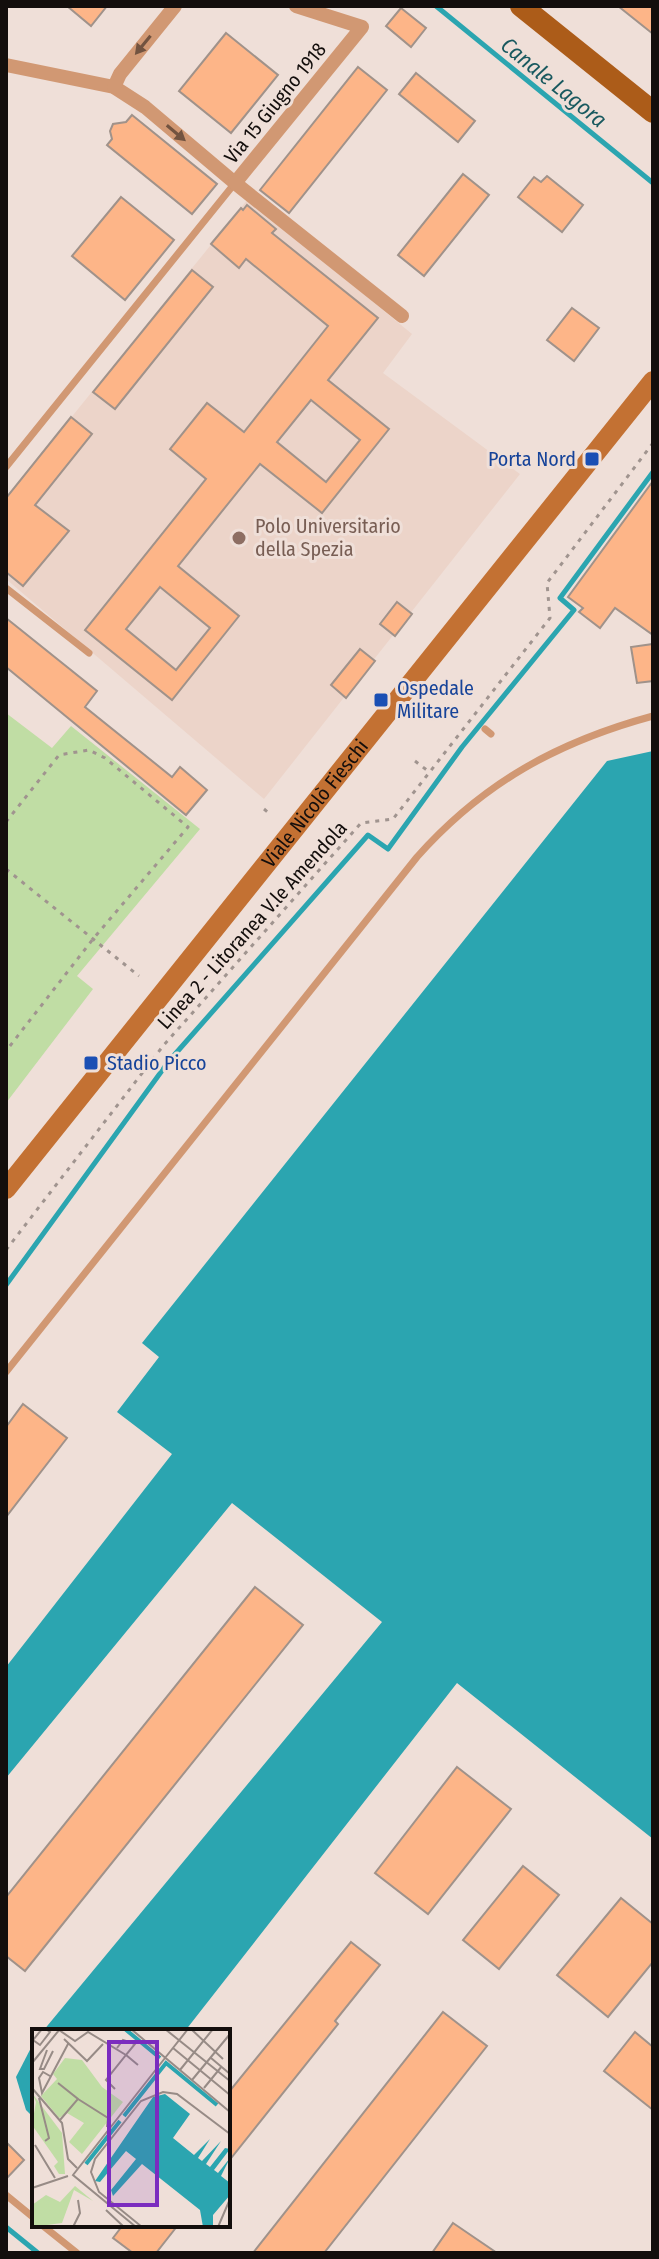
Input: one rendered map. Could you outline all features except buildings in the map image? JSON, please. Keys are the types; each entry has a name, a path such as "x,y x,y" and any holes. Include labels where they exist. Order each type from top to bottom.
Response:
{"main road":[{"path":"521,6 653,112"},
{"name":"Viale Nicolò Fieschi","path":"6,1189 653,381"}],"street":[{"path":"114,87 120,74 175,6"},
{"name":"Via 15 Giugno 1918","path":"235,183 362,27 296,6"},
{"name":"Via 15 Giugno 1918","path":"6,65 114,87 145,107 402,316"}],"lane":[{"path":"6,467 235,183"},
{"path":"6,588 89,653"},
{"path":"6,1372 417,857 448,823 530,763 572,742 653,716"},
{"path":"6,2195 32,2216"},
{"path":"44,2227 77,2253"}],"path":[{"name":"Linea 2 - Litoranea V.le Amendola","path":"6,1250 163,1046 361,823 393,819 550,618 547,583 653,443"},
{"path":"6,822 59,755 89,750 105,758 188,827 93,939 6,1051"},
{"path":"415,761 429,772"},
{"path":"264,809 270,814"},
{"path":"6,869 139,976"}],"shaded area":[{"name":"Polo Universitario della Spezia","path":"248,199 412,334 383,373 520,474 264,799 6,579 6,498"}],"green space":[{"path":"6,713 52,748 71,726 200,829 77,976 93,989 6,1103"}],"water":[{"path":"653,751 653,1839 457,1683 187,2029 45,2029 382,1622 232,1503 6,1778 6,1667 172,1454 117,1412 159,1357 142,1343 607,761"},
{"path":"32,2046 32,2116 26,2110 16,2077"}],"waterway":[{"name":"Canale Lagora","path":"436,6 653,183"},
{"path":"6,1285 169,1061 368,835 388,849 462,747 574,610 560,598 653,472"},
{"path":"6,2227 38,2253"}],"place":[{"name":"Porta Nord","path":"592,459"},
{"name":"Polo Universitario della Spezia","path":"239,538"},
{"name":"Ospedale Militare","path":"381,700"},
{"name":"Stadio Picco","path":"91,1063"}]}
